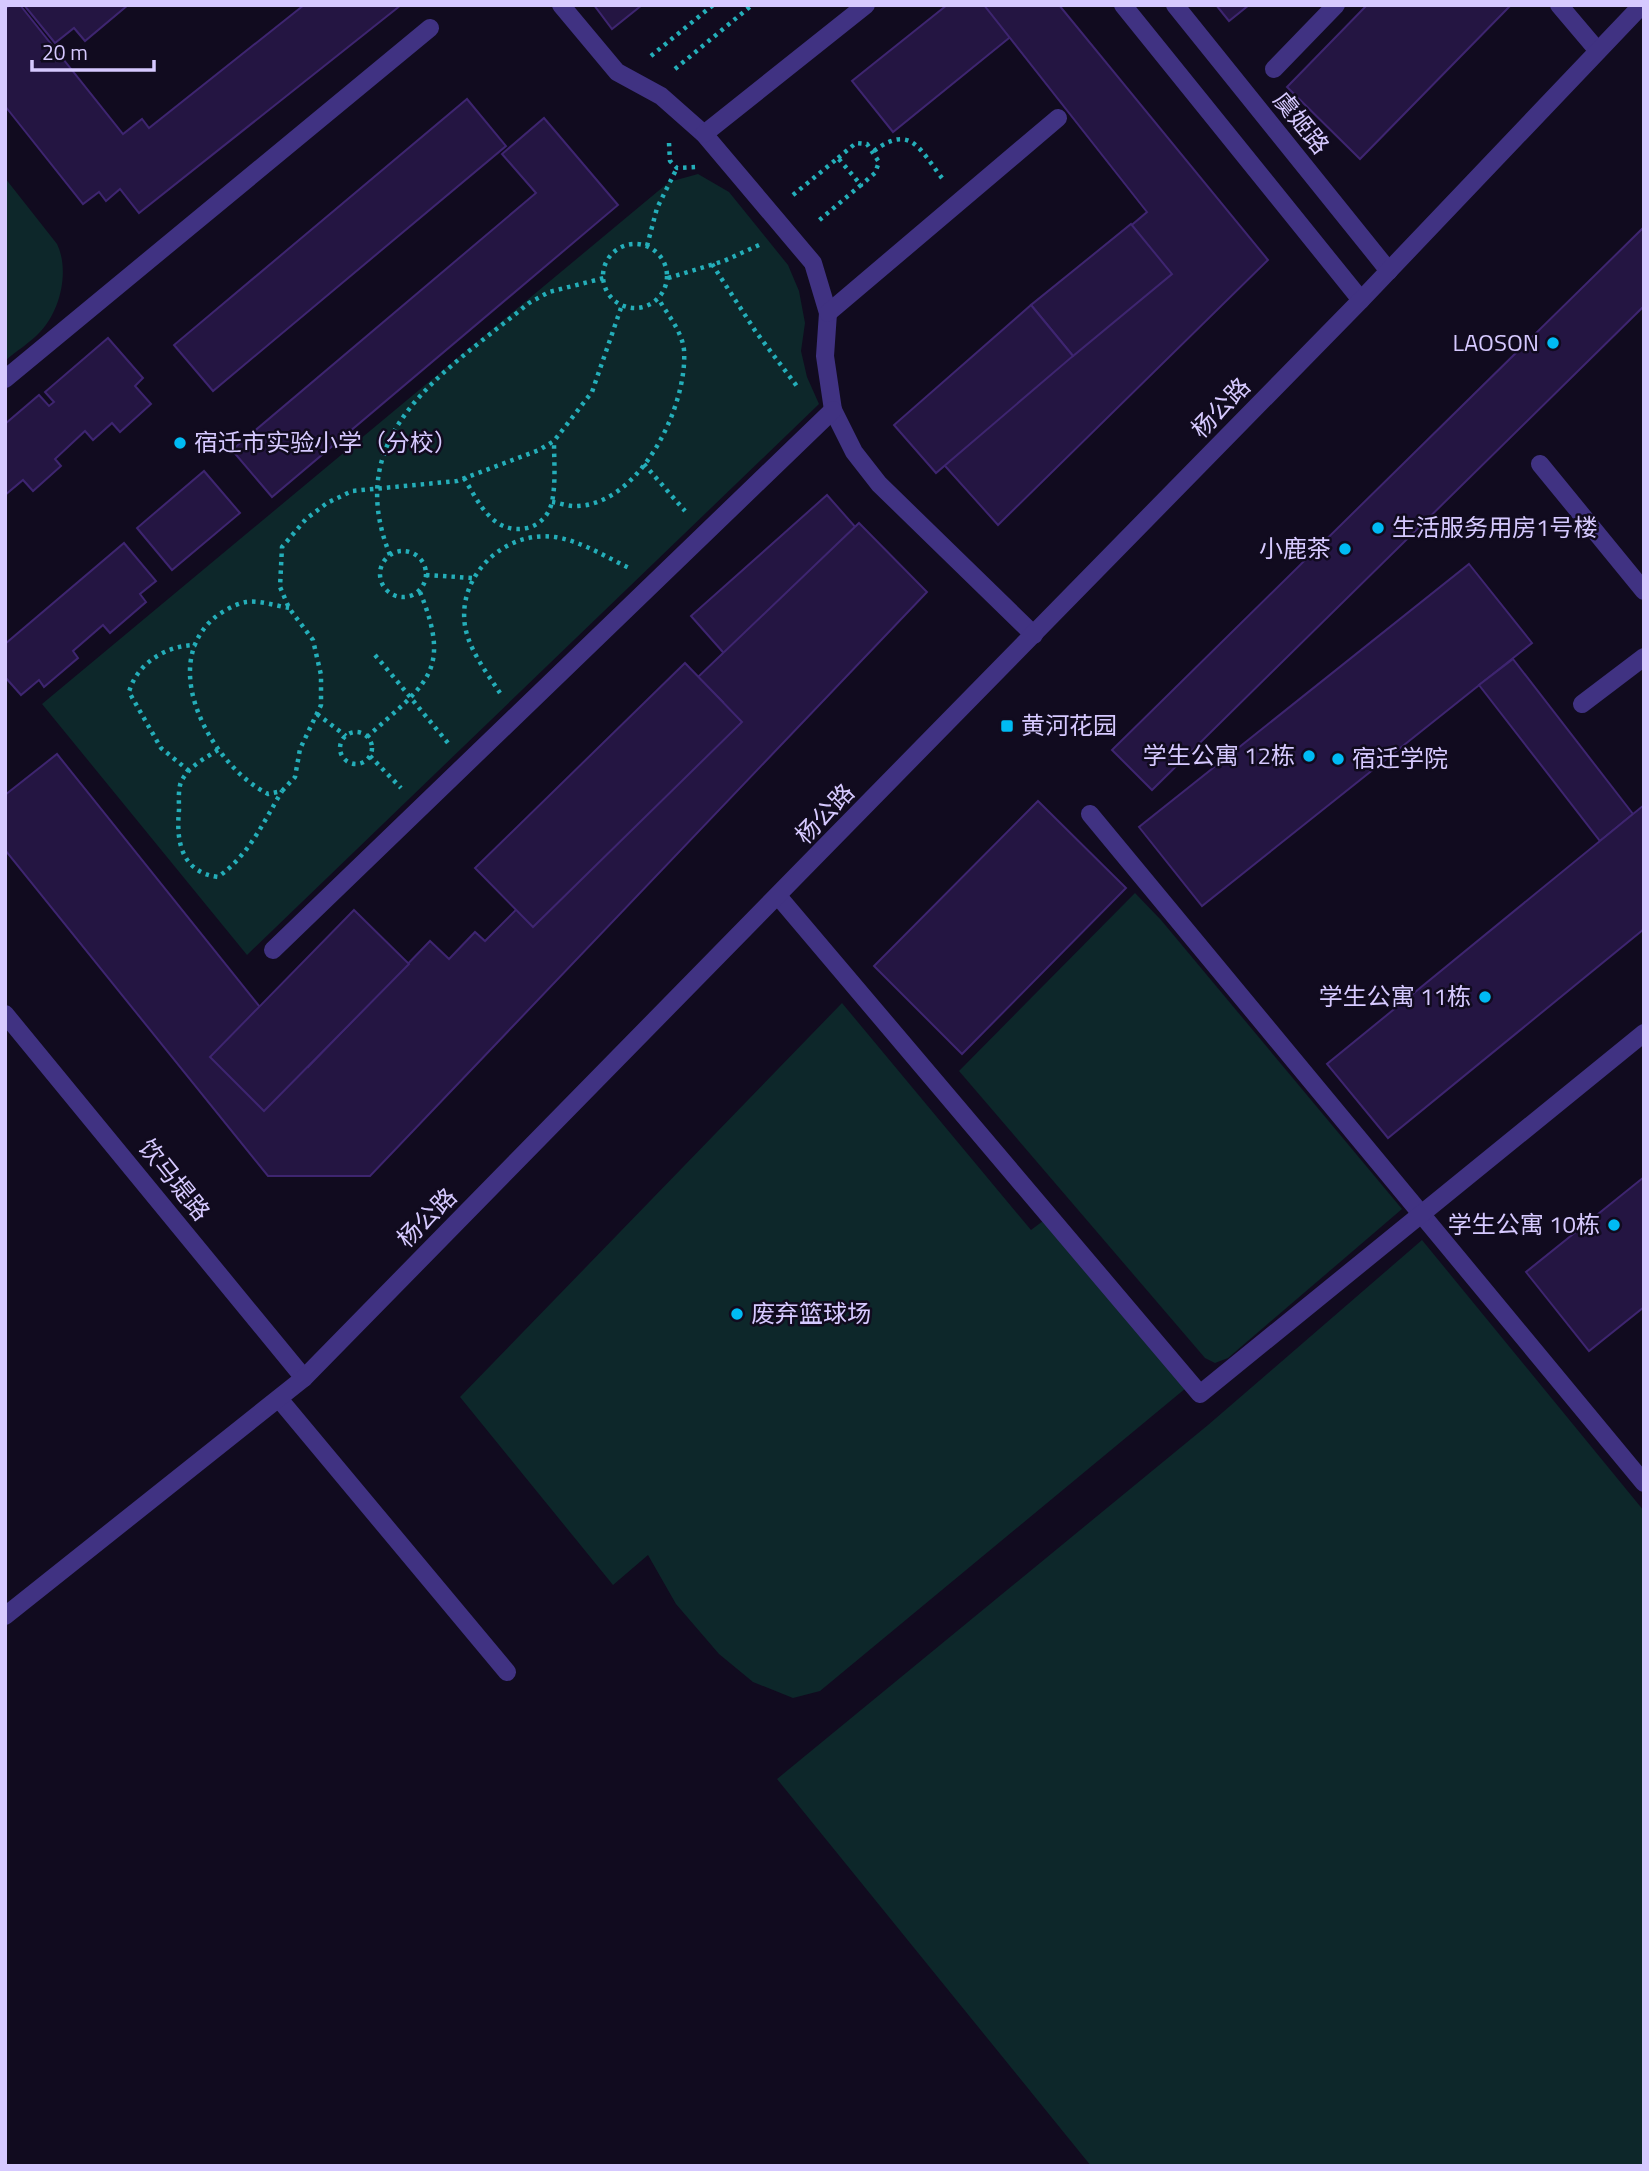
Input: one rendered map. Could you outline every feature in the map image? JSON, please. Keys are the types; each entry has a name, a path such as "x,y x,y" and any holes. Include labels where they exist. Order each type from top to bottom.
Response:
{"street":[{"path":"561,5 617,72 650,90 704,134 813,263 828,313 825,356 828,415 879,484 1034,635"},
{"path":"704,134 866,5"},
{"path":"1123,5 1361,300"},
{"name":"虞姬路","path":"1175,5 1389,271"},
{"path":"1274,69 1336,5"},
{"path":"1559,5 1598,51"},
{"name":"杨公路","path":"5,1616 280,1400 304,1378 1361,300 1642,5"},
{"path":"5,379 430,28"},
{"path":"828,313 1058,118"},
{"path":"274,950 828,415"},
{"path":"1540,464 1644,590"},
{"path":"1582,704 1644,657"},
{"path":"1090,814 1644,1483"},
{"path":"778,896 1200,1394 1644,1033"},
{"name":"饮马堤路","path":"5,1014 304,1378"},
{"path":"280,1400 508,1672"}],"path":[{"path":"626,77 713,5"},
{"path":"650,90 752,5"},
{"path":"874,151 897,137 906,138 913,142 961,200"},
{"path":"668,278 791,237 875,173 879,162 874,151 867,144 856,144 771,213"},
{"path":"838,158 862,185"},
{"path":"647,246 657,208 677,168"},
{"path":"629,244 647,246 658,253 666,265 668,278 658,298 648,307 630,309 614,301 609,294 604,286 604,268 613,253 629,244"},
{"path":"712,264 756,332 828,415"},
{"path":"390,555 380,531 375,486 379,464 394,426 421,393 529,303 549,292 604,278"},
{"path":"552,502 578,506 592,503 615,491 656,452 671,420 684,368 684,348 679,332 658,298"},
{"path":"219,750 189,771 180,784 177,837 193,865 205,875 218,877 233,866 251,845 282,791 295,777 300,749 321,705 321,675 313,640 289,608 280,587 282,547 306,519 327,503 352,491 375,486 464,478 540,450 554,441 592,392 622,305"},
{"path":"464,478 484,511 495,523 509,529 532,527 546,517 552,502 554,441"},
{"path":"644,464 704,534"},
{"path":"525,528 528,538"},
{"path":"515,717 478,659 465,628 464,613 472,578 497,551 528,538 555,537 577,542 656,581"},
{"path":"367,737 415,693 429,672 436,652 435,634 420,592 426,575 422,560 412,553 401,551 390,555 381,565 380,577 385,589 395,597 407,598 420,592"},
{"path":"426,575 472,578"},
{"path":"282,791 268,794 253,787 236,773 219,750 193,701 190,664 203,628 232,608 247,602 289,608"},
{"path":"189,771 161,748 129,692 133,678 164,650 180,645 195,645"},
{"path":"375,655 424,714"},
{"path":"317,714 346,736"},
{"path":"354,732 367,737 373,748 370,756 357,765 342,758 341,742 346,736 354,732"},
{"path":"370,756 421,808"}],"green space":[{"path":"698,174 729,192 788,265 799,291 805,323 801,351 807,377 819,404 247,955 42,704 669,182"},
{"path":"5,178 57,244 63,278 58,302 47,323 36,336 5,361"},
{"path":"1135,893 1161,920 1402,1209 1228,1358 1215,1363 1205,1358 959,1071"},
{"path":"842,1003 1031,1230 1043,1221 1186,1388 820,1691 793,1698 753,1682 719,1654 676,1604 648,1555 613,1585 460,1397"},
{"path":"1422,1240 1644,1511 1644,2166 1091,2166 777,1779 1208,1425"}],"building":[{"path":"10,5 20,5 123,134 142,119 149,128 304,5 401,5 139,213 120,189 106,201 99,192 83,204 5,106 5,9"},
{"path":"24,5 128,5 85,41 74,28 55,43"},
{"path":"594,5 642,5 612,29"},
{"path":"947,5 999,5 1019,30 893,132 852,81"},
{"path":"984,5 1059,5 1268,260 998,525 903,419 1147,212"},
{"path":"1216,5 1249,5 1229,21"},
{"path":"1367,5 1511,5 1360,159 1287,87"},
{"path":"467,99 506,146 213,391 174,345"},
{"path":"544,118 618,205 272,497 232,450 536,193 502,154"},
{"path":"1131,224 1172,274 1073,356 1031,305"},
{"name":"生活服务用房1号楼","path":"1644,227 1644,306 1152,790 1112,750"},
{"path":"1031,305 1073,356 936,473 894,425"},
{"path":"108,338 143,378 135,386 151,404 120,432 112,423 93,440 85,431 55,459 61,466 33,491 23,480 5,495 5,424 39,395 49,406 54,402 45,392"},
{"path":"204,471 240,513 172,570 137,528"},
{"path":"827,495 872,546 737,668 691,616"},
{"path":"859,523 927,592 370,1176 268,1176 5,850 5,795 57,754 308,1067 430,941 449,959 475,932 485,941 723,702 698,677"},
{"path":"124,543 156,581 140,594 146,602 110,633 103,625 73,651 78,658 44,687 39,680 21,695 5,677 5,644"},
{"name":"学生公寓 12栋","path":"1469,564 1532,643 1202,906 1139,827"},
{"path":"1513,659 1633,814 1600,841 1479,685"},
{"path":"685,663 742,722 533,927 475,868"},
{"path":"1038,801 1126,888 962,1054 874,966"},
{"name":"学生公寓 11栋","path":"1644,805 1644,929 1388,1138 1327,1064"},
{"path":"354,910 409,964 264,1111 210,1057"},
{"name":"学生公寓 10栋","path":"1644,1177 1644,1307 1589,1351 1526,1272"}],"place":[{"name":"LAOSON","path":"1553,343"},
{"name":"宿迁市实验小学（分校）","path":"180,443"},
{"name":"生活服务用房1号楼","path":"1378,528"},
{"name":"小鹿茶","path":"1345,549"},
{"name":"黄河花园","path":"1007,726"},
{"name":"学生公寓 12栋","path":"1309,756"},
{"name":"宿迁学院","path":"1338,759"},
{"name":"学生公寓 11栋","path":"1485,997"},
{"name":"学生公寓 10栋","path":"1614,1225"},
{"name":"废弃篮球场","path":"737,1314"}]}
